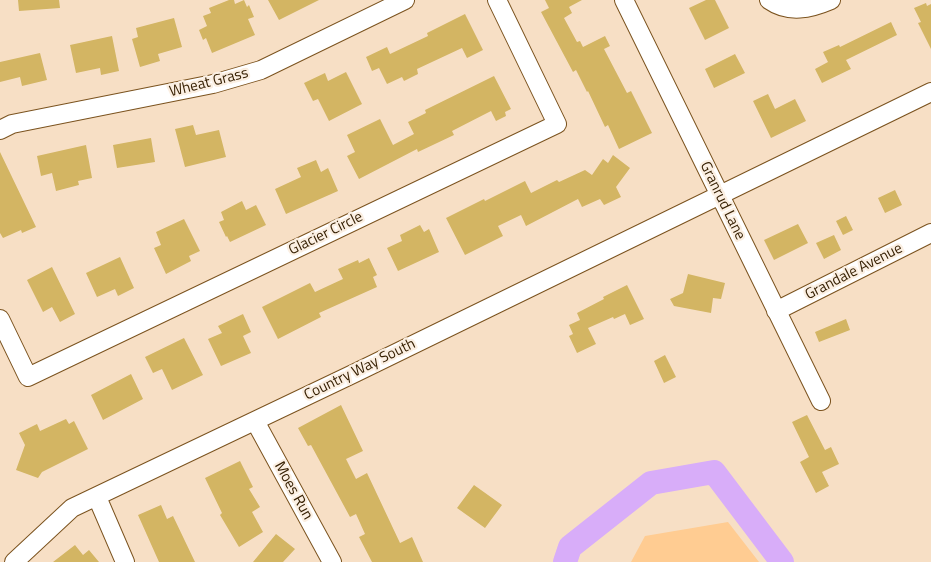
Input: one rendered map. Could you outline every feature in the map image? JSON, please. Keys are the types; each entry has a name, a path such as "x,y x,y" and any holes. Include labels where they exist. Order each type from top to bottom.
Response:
{"street":[{"name":"Wheat Grass","path":"0,130 12,124 213,84 261,70 405,0"},
{"name":"Glacier Circle","path":"0,319 28,377 557,124 497,0"},
{"name":"Granrud Lane","path":"624,0 821,401"},
{"path":"769,0 785,8 796,9 807,9 831,0"},
{"name":"Country Way South","path":"14,562 72,508 931,92"},
{"name":"Grandale Avenue","path":"776,311 931,233"},
{"name":"Moes Run","path":"255,421 332,562"},
{"path":"97,497 124,562"}],"shaded area":[{"path":"728,522 759,562 631,562 645,536"}],"building":[{"path":"18,0 59,0 60,8 19,11"},
{"path":"234,0 235,4 244,0 247,7 249,5 254,17 248,19 255,35 212,53 206,38 203,40 199,30 207,26 203,16 211,13 209,8"},
{"path":"268,0 319,0 279,20"},
{"path":"545,0 582,0 569,7 572,13 564,18 577,42 580,41 583,47 605,36 610,46 604,49 627,93 631,91 652,133 619,149 608,125 605,127 588,91 576,70 573,72 541,12 549,8"},
{"path":"706,0 715,0 729,28 705,40 689,8"},
{"path":"926,3 927,6 931,4 931,49 918,23 921,22 914,8"},
{"path":"465,14 483,50 467,58 462,48 417,69 418,74 404,81 402,77 387,84 379,68 372,71 366,57 387,47 390,54 428,36 427,33"},
{"path":"174,18 182,47 158,54 160,61 140,67 132,39 138,37 136,28"},
{"path":"891,22 897,35 846,60 851,69 822,83 815,69 828,62 823,52 839,45 840,47"},
{"path":"112,36 119,71 101,75 100,68 76,73 70,45"},
{"path":"40,53 47,80 22,86 20,77 0,82 0,62"},
{"path":"735,54 745,73 714,88 705,69"},
{"path":"346,72 362,104 329,121 318,99 313,101 304,83 325,73 328,81"},
{"path":"494,76 511,109 505,112 506,116 496,121 491,111 452,131 454,135 418,152 417,149 359,179 347,156 355,152 347,135 380,119 393,145 414,134 408,122 426,113 425,110"},
{"path":"768,94 775,109 795,99 806,121 771,138 753,101"},
{"path":"193,125 196,135 219,130 226,157 185,167 175,129"},
{"path":"151,138 155,162 117,168 113,145"},
{"path":"86,145 92,178 78,181 79,185 56,191 52,173 41,176 37,156"},
{"path":"0,152 36,227 22,233 21,230 3,238 0,233"},
{"path":"613,155 630,168 616,187 621,197 604,205 600,199 582,207 578,199 526,226 521,215 498,226 503,236 465,255 446,218 525,181 531,193 585,170 592,175 603,159 608,163"},
{"path":"316,160 321,172 328,168 338,191 286,214 275,189 301,177 297,168"},
{"path":"895,190 902,205 885,213 878,198"},
{"path":"242,201 246,210 256,205 266,225 230,242 219,222 224,220 221,212"},
{"path":"846,216 853,230 843,235 836,221"},
{"path":"184,219 200,251 189,256 191,261 166,274 154,248 161,245 156,232"},
{"path":"798,224 808,243 774,260 764,240"},
{"path":"420,225 424,232 429,229 439,252 398,271 387,248 402,241 400,235"},
{"path":"834,235 841,250 824,259 816,243"},
{"path":"120,257 134,288 118,296 115,289 97,297 86,273"},
{"path":"369,258 377,275 373,277 377,287 319,313 321,317 278,339 262,307 310,283 315,292 343,279 338,269"},
{"path":"52,267 75,314 60,322 52,307 43,312 27,280"},
{"path":"688,274 725,283 721,299 713,298 711,313 674,306 670,299 683,293"},
{"path":"627,285 644,319 630,325 625,314 588,328 596,344 577,353 569,336 573,334 569,325 580,320 577,313"},
{"path":"243,314 251,332 243,336 251,353 221,366 208,339 222,333 218,326"},
{"path":"846,319 850,330 819,342 815,332"},
{"path":"184,338 203,375 172,390 162,369 153,373 145,357"},
{"path":"665,355 676,377 664,383 654,361"},
{"path":"131,374 143,399 103,420 91,395"},
{"path":"341,405 363,451 346,459 356,479 367,473 400,543 412,537 423,562 372,562 359,537 365,534 356,514 350,517 311,445 308,446 298,428"},
{"path":"807,415 825,450 831,447 839,464 822,472 829,486 816,493 800,462 809,457 792,422"},
{"path":"66,419 69,424 74,421 88,449 42,472 38,478 16,470 25,445 19,433 37,424 40,431"},
{"path":"240,461 253,487 249,489 260,507 252,512 263,532 239,547 220,515 222,513 205,478"},
{"path":"474,485 502,505 485,528 457,508"},
{"path":"161,505 167,519 173,516 195,562 159,562 138,515"},
{"path":"276,534 295,549 283,562 253,562"},
{"path":"75,545 83,555 89,550 99,562 53,562"}],"waterway":[{"path":"565,562 570,547 651,483 714,472 782,562"}]}
